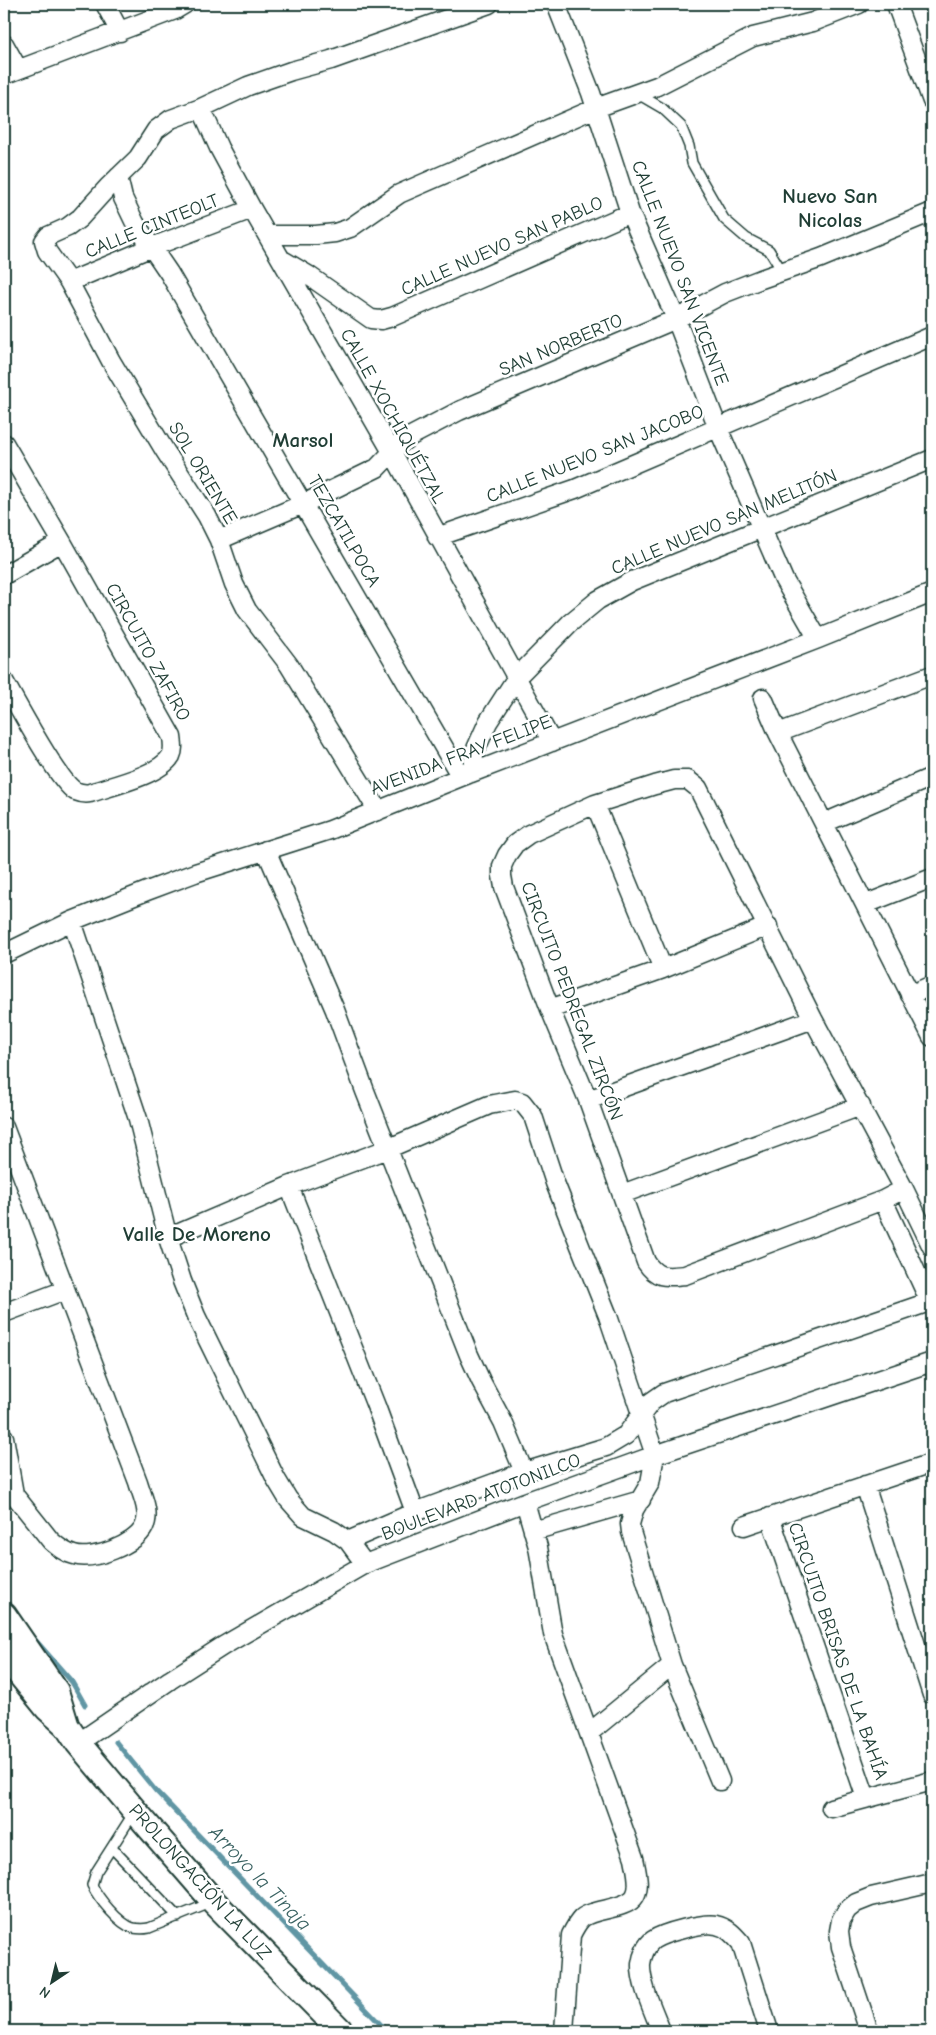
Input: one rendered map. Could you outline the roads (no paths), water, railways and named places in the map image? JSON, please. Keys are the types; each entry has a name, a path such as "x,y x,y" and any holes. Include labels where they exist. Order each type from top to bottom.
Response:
{"main road":[{"name":"PROLONGACIÓN LA LUZ","path":"4,1614 56,1691 72,1734"},
{"name":"PROLONGACIÓN LA LUZ","path":"4,1655 47,1708 72,1734 135,1811 214,1902 341,2031"}],"street":[{"path":"105,4 120,32"},
{"path":"4,44 11,72 120,32 175,10 185,4"},
{"path":"118,177 138,158 150,138 160,127 172,119 248,86 291,71 332,60 489,4"},
{"name":"CALLE NUEVO SAN VICENTE","path":"556,4 596,108 630,213 676,319 718,428 784,580 818,639"},
{"path":"267,235 316,235 335,233 350,228 399,194 596,108 657,86 753,37 813,22 859,4"},
{"path":"896,4 931,97"},
{"name":"CALLE XOCHIQUÉTZAL","path":"200,108 252,209 392,452 437,537 552,742"},
{"name":"SOL ORIENTE","path":"118,177 68,227 48,236 44,241 47,252 69,282 111,361 164,451 207,516 219,540 234,584 247,610 289,665 378,811"},
{"name":"TEZCATILPOCA","path":"118,177 123,198 131,216 170,273 303,504 466,775"},
{"name":"CALLE CINTEOLT","path":"69,282 152,247 252,209"},
{"name":"SAN NORBERTO","path":"219,540 303,504 377,468 411,436 459,412 676,319 725,294 821,258 932,212"},
{"name":"CALLE NUEVO SAN PABLO","path":"280,258 371,319 381,320 392,317 630,213"},
{"name":"CALLE NUEVO SAN JACOBO","path":"437,537 575,488 932,336"},
{"name":"CIRCUITO ZAFIRO","path":"4,443 172,737 174,747 166,762 154,771 90,794 83,794 75,790 59,773 4,681"},
{"name":"CALLE NUEVO SAN MELITÓN","path":"466,775 485,729 517,677 570,622 598,600 632,581 761,527 932,460"},
{"path":"4,575 62,542"},
{"name":"AVENIDA FRAY FELIPE","path":"4,954 72,921 195,873 330,830 932,593"},
{"path":"778,733 932,675"},
{"path":"763,698 778,733 932,1037"},
{"path":"824,823 932,777"},
{"name":"CIRCUITO PEDREGAL ZIRCÓN","path":"904,1189 883,1200 685,1275 669,1277 652,1271 646,1262 588,1100 550,1009 504,887 502,866 515,844 529,834 595,804 655,785 688,780 703,794 814,1019 904,1189 932,1247"},
{"path":"595,804 663,969"},
{"path":"266,850 335,1010 469,1355 503,1422 524,1472"},
{"path":"866,904 932,878"},
{"path":"72,921 138,1120 168,1238 182,1282 196,1316 276,1480 288,1499 303,1516 334,1531 348,1541 365,1564"},
{"path":"550,1009 663,969 768,926"},
{"path":"910,995 932,985"},
{"path":"588,1100 814,1019"},
{"path":"168,1238 289,1186 388,1150 489,1105 515,1100 522,1102 533,1116 559,1191 608,1316 655,1455 650,1483 634,1510 630,1524 631,1532 672,1665 720,1781"},
{"path":"622,1194 861,1106"},
{"path":"4,1127 138,1482 147,1510 145,1526 138,1536 126,1545 97,1554 75,1556 60,1549 51,1541 9,1488 4,1437"},
{"path":"289,1186 376,1406 415,1512"},
{"path":"348,1541 415,1512 524,1472 606,1447 626,1435 651,1402 664,1393 931,1301 883,1200"},
{"path":"4,1313 65,1290"},
{"name":"BOULEVARD ATOTONILCO","path":"72,1734 170,1680 223,1646 365,1564 525,1502 655,1455 932,1362"},
{"name":"CIRCUITO BRISAS DE LA BAHÍA","path":"744,1526 932,1463"},
{"path":"865,1485 932,1695"},
{"path":"533,1531 641,1500"},
{"path":"525,1502 533,1531 553,1634 634,1858 637,1890 635,1897 628,1903 583,1918 571,1935 564,2031"},
{"name":"CIRCUITO BRISAS DE LA BAHÍA","path":"770,1517 866,1798"},
{"path":"589,1733 672,1665"},
{"name":"CIRCUITO BRISAS DE LA BAHÍA","path":"831,1808 932,1781"},
{"path":"869,2031 841,1946 838,1931 841,1920 847,1910 856,1903 871,1897 931,1888"},
{"path":"661,2031 642,1978 641,1964 644,1953 653,1940 705,1924 718,1925 731,1932 741,1943 769,2031"}],"lane":[{"path":"636,94 662,108 681,126 689,146 692,163 724,219 746,238 768,250 782,272"},
{"path":"135,1811 96,1872 92,1885 96,1894 123,1923 132,1928 149,1928 214,1902"},
{"path":"112,1848 178,1917"}],"waterway":[{"name":"Arroyo la Tinaja","path":"30,1634 72,1682 85,1705"},
{"name":"Arroyo la Tinaja","path":"116,1742 155,1790 387,2031"}],"district":[{"name":"Nuevo San Nicolas","path":"830,208"},
{"name":"Marsol","path":"303,440"},
{"name":"Valle De Moreno","path":"197,1234"}]}
